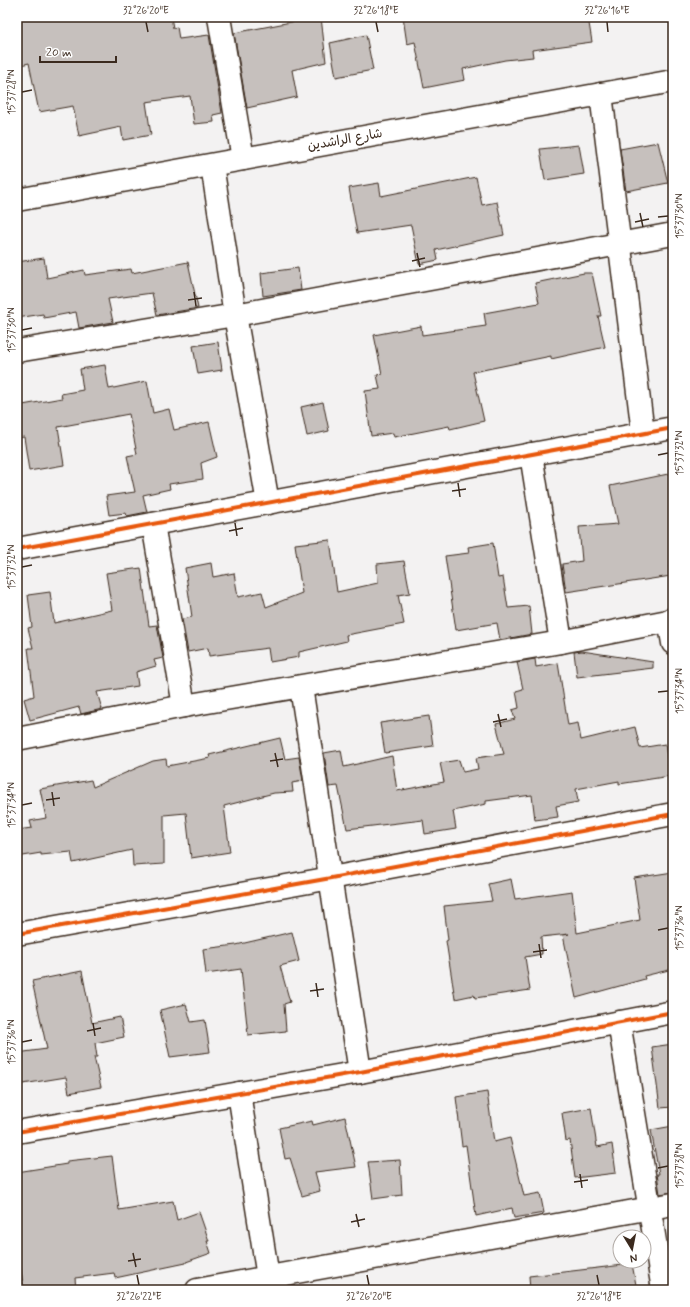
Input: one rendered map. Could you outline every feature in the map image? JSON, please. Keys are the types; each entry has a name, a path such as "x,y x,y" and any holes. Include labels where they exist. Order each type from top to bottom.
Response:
{"street":[{"path":"219,17 242,159"},
{"name":"شارع الراشدين","path":"17,200 673,81"},
{"path":"601,94 644,433"},
{"path":"212,165 235,315 268,502"},
{"path":"17,350 235,315 673,234"},
{"path":"17,549 673,428"},
{"path":"531,454 561,642"},
{"path":"153,524 184,706"},
{"path":"17,739 184,706 561,642 671,620 673,643"},
{"path":"301,687 360,1072"},
{"path":"17,934 331,878 673,814"},
{"path":"17,1132 360,1072 673,1012"},
{"path":"619,1022 648,1208 663,1290"},
{"path":"239,1093 270,1284"},
{"path":"196,1290 270,1284 673,1204"}],"building":[{"path":"17,17 171,17 173,28 177,27 179,39 209,35 222,113 213,115 214,122 194,124 190,96 146,102 151,135 123,140 121,127 79,136 73,106 39,112 29,63 17,66"},
{"path":"321,17 326,62 292,70 297,97 247,108 234,33"},
{"path":"403,17 588,17 592,42 532,50 533,57 505,60 463,69 465,80 424,88 415,42 407,44"},
{"path":"366,35 373,70 336,77 330,43"},
{"path":"658,142 668,183 626,191 620,149"},
{"path":"579,145 584,174 545,180 540,149"},
{"path":"476,177 482,205 497,202 504,235 436,250 438,260 419,264 411,225 357,233 349,188 379,183 381,196"},
{"path":"44,258 47,278 84,270 85,275 131,269 132,273 188,262 198,308 157,315 152,293 108,299 113,322 79,328 76,312 44,318 43,314 17,318 17,262"},
{"path":"298,268 301,290 263,296 261,273"},
{"path":"584,273 592,273 601,316 598,316 605,347 551,359 551,356 473,372 484,421 450,429 449,426 394,437 393,433 371,436 365,391 380,389 377,375 382,374 374,335 421,326 422,335 486,326 484,313 539,303 535,283"},
{"path":"218,342 222,370 198,374 193,346"},
{"path":"105,365 109,389 147,381 153,413 169,409 174,430 209,422 217,457 201,463 203,479 169,484 170,489 143,495 147,512 127,516 126,513 109,515 106,496 135,492 127,456 137,454 129,414 58,427 64,465 29,471 24,437 17,438 17,406 62,398 61,394 83,390 80,369"},
{"path":"323,402 329,431 307,436 301,407"},
{"path":"673,473 673,565 669,566 671,576 566,592 562,564 582,561 579,527 618,524 610,486"},
{"path":"330,540 337,592 378,583 377,564 404,561 410,593 398,595 404,624 346,635 347,641 299,652 299,657 270,662 268,648 209,656 208,648 188,652 182,619 192,617 185,568 211,563 213,577 234,573 238,597 262,592 266,607 302,593 295,544"},
{"path":"493,543 498,578 503,577 508,608 529,606 532,634 500,640 497,623 456,630 445,556 469,553 468,547"},
{"path":"141,568 149,626 157,625 163,658 154,660 156,666 136,672 138,686 97,692 102,709 81,714 79,707 30,720 24,699 34,696 28,648 33,648 28,628 32,627 28,595 50,592 54,623 112,610 106,573"},
{"path":"582,651 653,662 653,668 577,677 574,652"},
{"path":"535,659 536,667 558,663 568,725 578,723 581,740 635,727 640,748 665,744 670,776 619,784 619,781 576,789 578,802 556,806 558,817 535,820 532,795 486,801 486,804 453,811 456,829 425,834 423,820 347,829 338,786 329,787 324,753 341,750 344,767 392,756 397,791 444,782 440,763 459,760 463,772 478,769 476,758 504,754 496,724 515,719 512,710 519,708 516,691 523,689 517,662"},
{"path":"429,716 433,746 385,753 380,723"},
{"path":"280,738 285,759 299,757 303,781 292,783 293,792 274,793 224,806 230,852 191,858 186,813 164,815 164,864 133,866 132,850 73,863 71,852 41,855 41,853 17,857 17,830 32,828 30,821 46,818 40,789 91,780 93,787 153,761 166,759 167,766 210,758 209,755"},
{"path":"673,872 673,969 644,976 645,979 576,998 563,935 569,934 541,937 542,954 525,957 530,990 475,998 474,995 455,999 446,941 448,940 444,906 492,901 488,884 511,879 515,899 572,891 577,933 640,920 634,878"},
{"path":"292,932 299,961 280,966 290,1002 284,1004 286,1031 248,1035 241,969 206,974 203,949 236,945"},
{"path":"82,971 92,1023 120,1017 124,1037 95,1043 97,1057 94,1057 101,1087 69,1093 66,1077 17,1085 17,1053 47,1049 32,981"},
{"path":"186,1004 191,1022 205,1020 210,1052 170,1057 160,1010"},
{"path":"673,1044 673,1107 660,1108 652,1047"},
{"path":"487,1092 494,1142 510,1138 524,1196 540,1193 544,1213 514,1218 512,1208 476,1216 466,1145 462,1146 456,1097"},
{"path":"591,1108 597,1147 612,1144 616,1173 575,1178 570,1140 566,1141 562,1113"},
{"path":"345,1117 356,1167 315,1172 320,1191 302,1196 290,1158 285,1159 279,1128 312,1121 313,1125"},
{"path":"673,1126 673,1192 660,1194 657,1174 659,1174 651,1130"},
{"path":"112,1156 119,1210 173,1201 177,1220 199,1212 209,1241 207,1241 211,1253 186,1263 115,1278 114,1273 75,1278 76,1290 24,1290 17,1244 17,1172 67,1164 67,1161"},
{"path":"400,1160 402,1195 373,1199 368,1162"},
{"path":"612,1266 612,1269 633,1269 637,1290 530,1290 529,1276"}],"cycle path":[{"path":"17,549 673,428"},
{"path":"17,934 331,878 673,814"},
{"path":"17,1132 360,1072 673,1012"}]}
